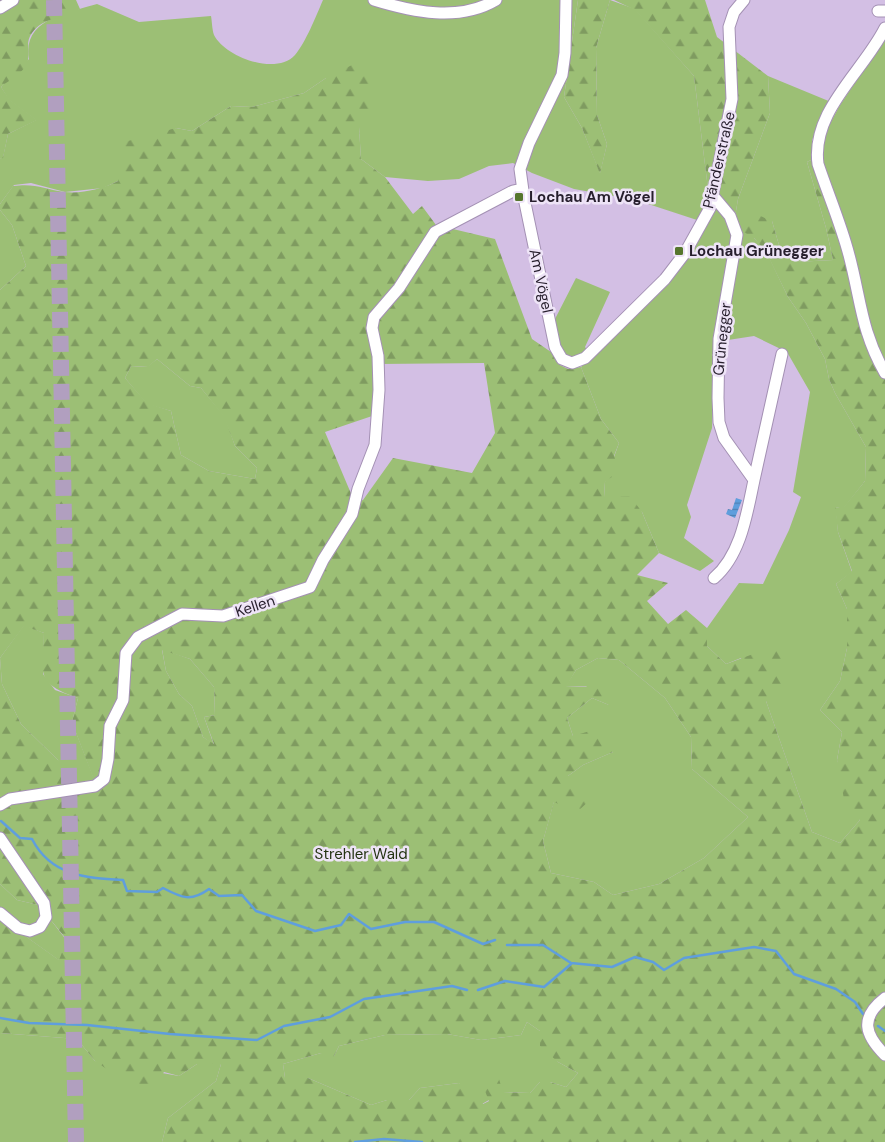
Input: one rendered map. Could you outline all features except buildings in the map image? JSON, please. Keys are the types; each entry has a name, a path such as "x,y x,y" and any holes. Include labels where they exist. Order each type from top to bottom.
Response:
{"street":[{"path":"0,8 13,0"},
{"path":"374,0 406,10 431,13 475,9 496,0"},
{"name":"Am Vögel","path":"566,0 563,70 522,160 522,189 555,347 562,359 575,363"},
{"name":"Pfänderstraße","path":"575,363 585,358 665,279 685,252 705,219 714,197 732,99 729,27 734,12 744,0"},
{"path":"885,28 829,113 819,134 817,152 826,189 849,254 864,326 873,352 885,373"},
{"name":"Kellen","path":"0,805 10,798 95,786 104,779 108,759 110,726 123,700 126,653 138,637 182,614 223,616 304,590 314,581 323,560 352,514 358,489 375,445 379,390 378,356 372,324 376,314 399,288 435,232 513,191 522,189"},
{"name":"Grünegger","path":"714,197 730,216 737,235 718,353 720,422 727,443 754,480"},
{"path":"714,578 727,566 732,558 747,514 782,354"},
{"path":"0,838 44,903 46,918 40,927 30,931 18,928 0,913"},
{"path":"885,998 868,1021 867,1028 869,1036 885,1055"}],"green space":[{"path":"0,0 76,0 80,9 48,21 37,28 30,36 27,64 21,72 1,87 10,100 37,120 8,134 3,158 0,159"},
{"path":"323,0 578,0 564,97 582,128 600,173 607,144 597,115 596,48 610,0 635,9 694,76 708,189 735,217 738,199 770,113 768,76 831,102 812,140 815,158 807,162 833,260 795,262 779,245 772,221 754,238 766,251 788,297 806,323 825,359 829,379 835,393 866,447 865,481 843,509 836,507 838,532 852,572 836,584 847,609 847,648 840,681 820,710 842,732 837,760 860,820 840,843 812,832 766,701 741,658 726,664 707,646 707,628 739,583 763,584 789,530 801,497 793,492 810,392 787,352 754,336 715,342 712,428 687,505 691,517 684,538 714,561 700,571 659,553 642,512 604,497 605,482 619,443 601,419 581,367 664,285 700,221 636,200 574,189 532,173 513,163 489,166 459,179 428,181 385,177 361,159 359,127 326,78 304,93 252,107 231,106 192,131 176,128 118,181 103,188 65,192 31,183 14,185 0,204 0,159 3,157 8,134 36,120 9,100 1,87 29,59 29,46 32,35 49,20 97,4 139,22 211,16 214,35 229,50 239,57 252,61 276,64 287,61 299,50 311,29"},
{"path":"578,0 610,0 596,48 597,115 607,144 600,174 582,128 564,97"},
{"path":"614,0 705,0 717,37 768,76 770,113 738,199 735,217 708,189 694,76 635,10"},
{"path":"885,38 885,366 877,352 822,163 822,138 840,105"},
{"name":"Strehler Wald","path":"362,60 371,86 372,103 366,119 359,127 361,159 385,177 413,214 422,206 436,225 495,239 532,339 551,352 560,365 568,369 581,367 601,419 619,443 614,456 620,471 605,482 604,497 630,496 642,512 659,553 637,575 668,583 647,601 668,624 686,610 707,628 707,646 726,664 780,644 786,684 766,701 812,832 840,843 860,820 845,805 837,760 842,732 820,710 840,681 847,648 847,609 836,584 852,571 838,532 835,507 843,508 865,481 866,447 835,393 829,379 825,359 806,323 788,297 766,252 754,238 742,231 745,222 758,215 772,221 779,245 795,262 833,260 807,162 815,158 849,255 885,373 885,1142 162,1142 168,1118 216,1081 221,1064 197,1064 179,1076 164,1072 146,1096 95,1061 77,1039 0,1033 0,918 59,960 67,940 50,919 47,907 17,900 0,884 0,658 0,290 26,266 12,225 0,210 0,204 13,186 34,186 64,192 85,192 118,181 124,142 176,128 192,131 231,106 252,107 304,93 326,78","holes":["157,359 190,386 201,388 224,417 235,446 257,468 255,479 209,471 181,455 171,411 147,403 125,378 131,366 148,367","484,363 495,433 472,473 393,458 363,500 355,503 325,432 378,414 379,364","24,626 44,633 42,658 44,675 48,682 64,693 78,698 72,722 95,783 76,788 71,764 58,760 21,724 2,684 0,658","162,650 190,659 214,687 215,715 204,717 214,744 203,737 192,706 179,694 166,671","598,658 619,660 665,698 691,737 692,769 748,817 704,858 659,884 613,895 594,882 551,873 543,841 554,802 577,812 590,800 568,776 583,765 613,752 600,728 573,736 567,718 592,698 609,705 605,686 566,687 576,670","527,1022 540,1031 540,1046 558,1062 578,1073 566,1087 550,1082 540,1082 530,1093 503,1092 498,1076 489,1074 483,1086 489,1101 483,1104 475,1090 459,1083 420,1088 409,1100 387,1100 371,1105 308,1078 285,1078 283,1064 321,1053 325,1059 334,1056 339,1046 385,1035 447,1034 481,1040 521,1035"]},
{"path":"0,210 12,225 26,266 0,290"},
{"path":"576,278 610,292 585,347 588,351 574,358 562,353 555,319"},
{"path":"157,359 190,386 201,388 225,417 235,446 257,468 255,479 209,471 181,455 171,411 147,404 125,378 131,366 147,367"},
{"path":"24,625 44,633 43,674 55,690 78,698 72,722 96,784 75,789 58,760 21,724 2,684 0,658"},
{"path":"162,649 190,659 214,687 215,715 204,717 214,745 203,737 192,706 179,694 166,671"},
{"path":"598,658 619,660 665,698 691,737 692,769 748,817 704,858 659,884 613,895 594,882 551,873 543,841 554,801 568,776 583,765 613,752 573,736 567,718 592,698 609,705 586,686 565,687 576,670"},
{"path":"0,884 17,900 47,907 50,919 67,941 60,961 0,918"},
{"path":"527,1022 540,1031 558,1062 578,1073 566,1087 550,1082 540,1082 530,1093 503,1092 482,1104 459,1083 420,1088 409,1100 387,1100 371,1105 308,1078 285,1078 283,1064 321,1053 334,1056 339,1046 385,1035 447,1034 481,1040 521,1035"},
{"path":"0,1033 77,1039 95,1061 179,1076 197,1064 221,1064 216,1081 168,1118 162,1142 0,1142"}],"water":[{"path":"736,498 742,500 735,518 726,514 728,509 732,510"}],"waterway":[{"path":"1,821 20,838 32,839 49,861 59,868 83,876 123,880 127,891 157,892 163,888 181,896 192,897 209,889 219,896 242,895 256,911 315,931 341,925 349,914 371,929 405,922 434,922 483,944 495,940"},
{"path":"507,945 543,945 571,963 612,967 635,957 653,962 664,970 684,958 754,947 776,951 794,974 836,989 855,1002 863,1014"},
{"path":"478,990 505,981 544,987 571,964"},
{"path":"0,1018 29,1023 87,1025 170,1034 257,1040 284,1026 330,1017 364,999 452,986 467,990"},
{"path":"878,1026 885,1031"},
{"path":"355,1142 384,1139 422,1142"}],"tunnel":[{"path":"54,0 76,1142"}],"place":[{"name":"Lochau Am Vögel","path":"519,197"},
{"name":"Lochau Grünegger","path":"679,251"}]}
